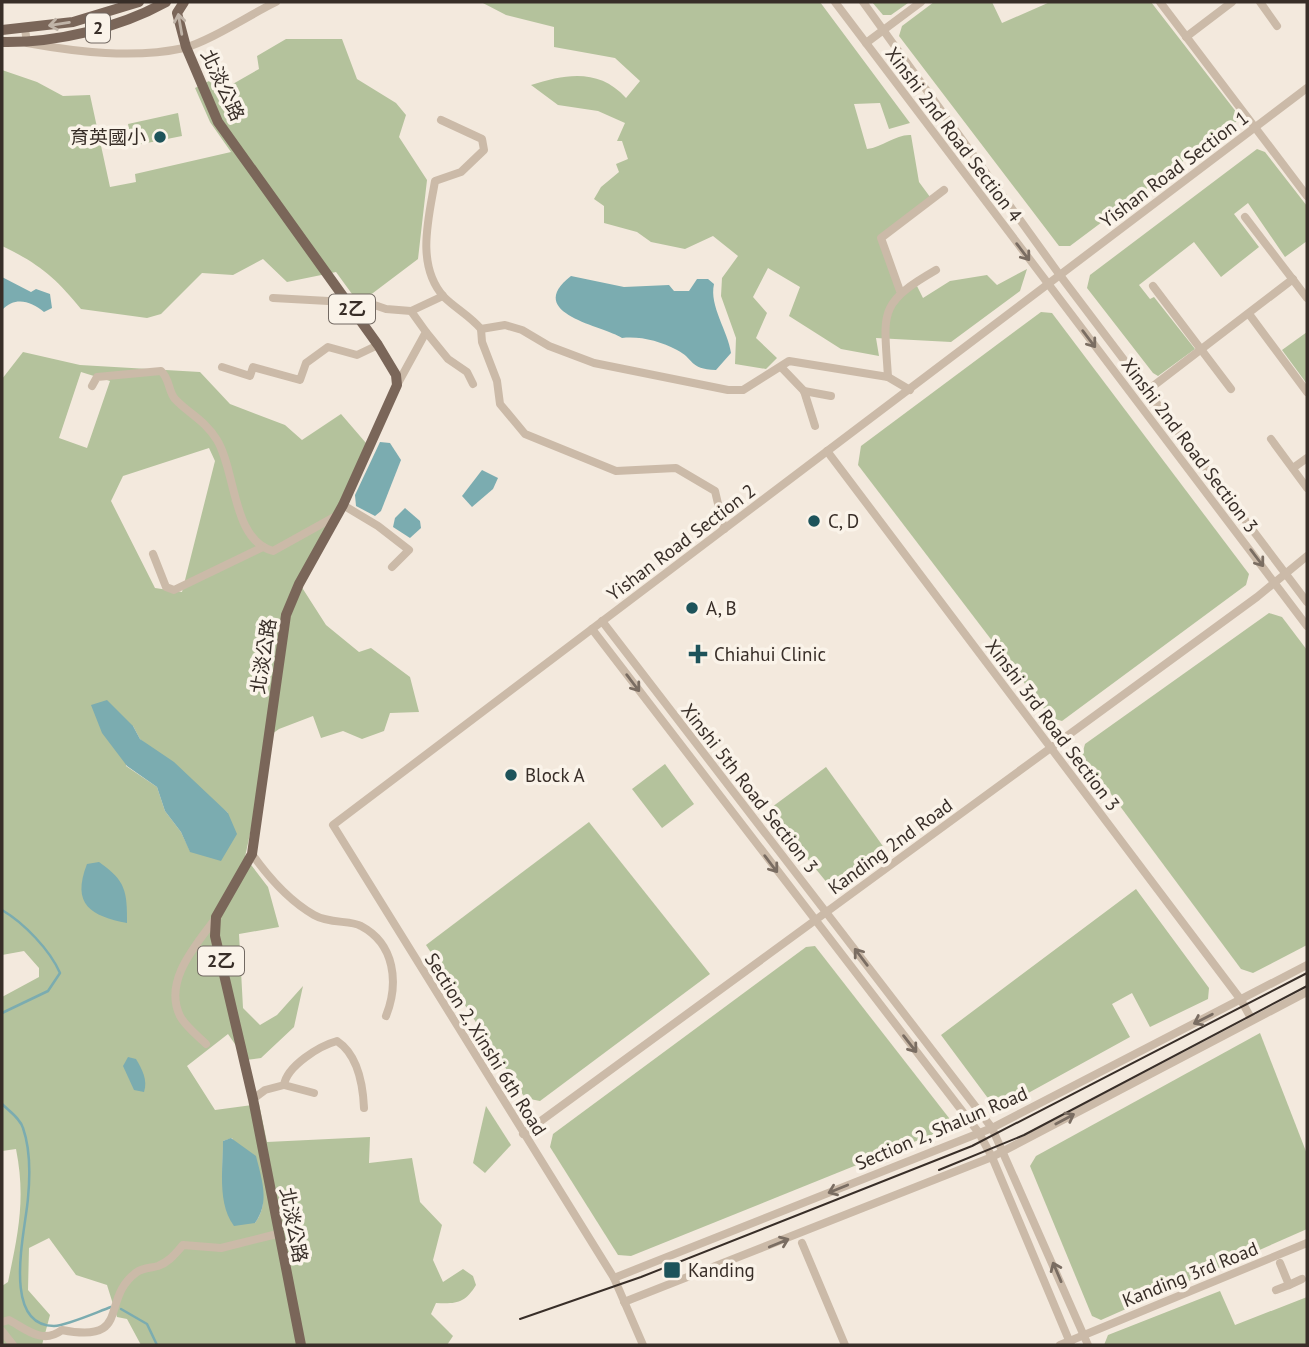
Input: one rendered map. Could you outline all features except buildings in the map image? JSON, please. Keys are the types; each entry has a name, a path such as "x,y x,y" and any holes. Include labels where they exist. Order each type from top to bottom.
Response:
{"main road":[{"name":"2","path":"2,30 73,22 139,2"},
{"name":"2","path":"2,42 27,43 119,23 166,2"},
{"name":"北淡公路","path":"184,2 177,13 186,47 218,122 378,345 396,375 397,385 340,510 286,615 252,854 216,917 215,936 253,1099 300,1345"}],"street":[{"path":"25,29 27,43 57,48 142,53 186,47 276,2"},
{"name":"Xinshi 2nd Road Section 4","path":"835,2 1048,284"},
{"name":"Xinshi 2nd Road Section 4","path":"863,2 1059,274"},
{"path":"866,43 921,2"},
{"path":"1160,2 1307,195"},
{"path":"1186,37 1232,2"},
{"path":"1260,2 1277,26"},
{"name":"Yishan Road Section 1","path":"1048,284 1307,88"},
{"path":"441,120 482,139 484,150 461,172 435,181 425,244 428,263 443,296 481,329 482,342 497,381 500,404 512,416 519,429 616,471 676,468 715,491 723,529"},
{"path":"900,291 881,238 944,190"},
{"path":"1245,217 1307,298"},
{"path":"888,377 884,320 900,291 936,270"},
{"name":"Xinshi 2nd Road Section 3","path":"1059,274 1307,602"},
{"path":"1148,390 1293,279"},
{"name":"Xinshi 2nd Road Section 3","path":"1048,284 1307,626"},
{"name":"Yishan Road Section 2","path":"333,825 1048,284"},
{"path":"1153,286 1231,389"},
{"path":"273,298 347,302 360,300 386,309 411,311 443,296"},
{"path":"411,311 448,359 467,372 473,384"},
{"path":"1248,314 1307,392"},
{"path":"481,329 505,325 523,330 549,346 594,363 728,390 743,390 789,361 888,377 910,390"},
{"path":"397,385 426,332"},
{"path":"222,367 250,376 253,367 300,380 306,363 328,347 357,355 378,345"},
{"path":"781,368 804,391 815,426"},
{"path":"92,386 97,377 161,371 166,375 174,398 197,415 218,441 238,507 261,548 273,551 340,510 379,526 409,550 392,567"},
{"path":"804,391 831,396"},
{"path":"1271,439 1307,488"},
{"name":"Xinshi 3rd Road Section 3","path":"827,451 1241,1000 1252,1020"},
{"path":"1293,468 1307,458"},
{"path":"153,554 166,587 174,590 261,548"},
{"name":"Kanding 2nd Road","path":"523,1134 1051,748 1307,556"},
{"name":"Xinshi 5th Road Section 3","path":"602,621 992,1128 1005,1151 1088,1345"},
{"name":"Xinshi 5th Road Section 3","path":"592,629 979,1133 992,1157 1070,1343"},
{"name":"Section 2, Xinshi 6th Road","path":"333,825 614,1278 643,1345"},
{"path":"252,854 273,883 315,916 338,924 359,924 384,944 394,989 386,1016"},
{"path":"206,1044 181,1019 176,1006 181,967 216,917"},
{"name":"Section 2, Shalun Road","path":"614,1278 992,1128 1307,965"},
{"path":"624,1302 992,1157 1307,992"},
{"path":"284,1085 285,1077 315,1051 337,1041 355,1063 364,1108"},
{"path":"253,1099 265,1090 284,1085 314,1093"},
{"path":"2,1322 9,1320 36,1336 56,1334 62,1330 93,1334 105,1329 129,1280 138,1271 171,1259 183,1245 221,1248 277,1234"},
{"path":"802,1243 845,1345"},
{"name":"Kanding 3rd Road","path":"1060,1345 1307,1243"},
{"path":"1280,1263 1289,1285"},
{"path":"1276,1290 1302,1279"},
{"path":"2,1331 13,1345"}],"green space":[{"path":"481,2 820,2 910,123 889,129 880,103 854,104 867,149 900,136 911,135 919,182 933,201 879,236 904,292 917,286 923,298 950,281 987,275 997,285 1027,269 1020,291 951,342 876,338 879,356 841,349 789,316 800,287 768,268 753,297 767,313 756,338 777,358 766,369 735,364 736,338 721,296 722,278 738,256 713,236 685,249 651,242 637,232 604,223 604,206 594,199 601,187 619,172 616,164 628,159 622,141 617,141 625,123 598,111 558,105 531,85 557,78 582,76 605,82 626,98 640,81 615,58 554,47 554,27 506,15"},
{"path":"872,2 908,3 891,15 883,15"},
{"path":"934,2 992,2 1002,23 1050,2 1151,2 1237,113 1237,121 1070,246 1059,246 899,36 902,26"},
{"path":"286,39 342,39 357,79 396,103 406,115 399,137 427,180 418,259 369,296 352,294 336,272 287,282 263,259 233,275 202,273 161,314 147,318 81,309 46,272 2,246 2,70 37,82 63,96 90,95 110,187 136,182 135,174 231,152 210,122 195,88 223,74 231,85 259,69 257,56"},
{"path":"178,113 182,136 132,146 128,124"},
{"path":"1257,149 1265,152 1307,206 1307,241 1285,257 1248,203 1234,214 1259,247 1221,277 1194,242 1139,285 1150,299 1154,297 1195,349 1158,376 1087,288 1090,275"},
{"path":"1041,312 1052,313 1249,574 1246,585 1062,721 1051,718 858,465 861,446"},
{"path":"1307,332 1307,384 1282,350"},
{"path":"23,352 80,365 200,372 230,404 285,425 302,440 341,414 372,450 301,586 326,625 359,652 371,648 410,677 419,712 390,713 384,731 362,739 343,731 321,738 313,716 279,729 265,739 260,787 245,857 268,887 279,927 239,934 243,1008 260,1025 277,1015 303,986 294,1027 261,1058 246,1060 228,1034 187,1066 215,1110 259,1104 267,1142 370,1137 369,1163 412,1158 420,1202 442,1225 433,1260 443,1282 463,1269 473,1276 476,1285 468,1296 460,1301 436,1303 431,1314 453,1336 447,1345 141,1345 127,1319 117,1317 107,1285 76,1275 49,1238 29,1248 28,1290 50,1315 42,1345 2,1345 2,1286 8,1282 18,1232 20,1184 16,1149 2,1151 2,997 39,977 39,968 24,951 2,955 2,379","holes":["81,372 110,381 87,448 59,438","209,448 215,461 182,592 155,588 111,501 123,476","133,726 140,739 228,813 190,851 181,832 165,811 157,787 126,766","232,1138 258,1179 263,1201 255,1223 234,1203 224,1188 223,1141"]},
{"path":"1269,613 1282,617 1307,650 1307,945 1253,973 1241,969 1082,755 1085,744"},
{"path":"665,764 694,804 662,828 632,789"},
{"path":"826,767 885,849 834,884 828,884 768,810"},
{"path":"589,822 710,974 540,1101 525,1098 426,945"},
{"path":"1136,889 1209,988 1208,999 1150,1027 1132,993 1112,1004 1130,1037 1003,1107 990,1101 941,1035"},
{"path":"815,946 949,1118 946,1129 631,1256 618,1255 550,1147 553,1134 806,947"},
{"path":"1260,1033 1307,1154 1307,1229 1101,1320 1092,1316 1030,1166 1036,1156"},
{"path":"486,1106 511,1145 485,1173 473,1163"},
{"path":"1220,1291 1235,1325 1307,1297 1307,1345 1104,1345 1108,1335"}],"water":[{"path":"571,276 624,287 669,285 674,291 689,291 697,279 708,279 714,284 716,310 731,353 716,370 701,368 683,353 664,344 622,338 572,317 561,309 556,300 558,289"},
{"path":"2,277 31,292 36,289 50,294 52,308 44,312 34,305 18,302 2,310"},
{"path":"380,442 390,443 401,460 381,511 375,516 356,506 355,495"},
{"path":"482,470 498,478 493,489 472,507 462,496"},
{"path":"405,508 420,521 421,528 410,538 393,527 395,518"},
{"path":"107,700 133,726 140,739 174,762 228,813 237,834 221,861 190,852 181,832 165,811 157,787 127,766 102,733 91,705"},
{"path":"99,862 120,881 125,895 127,923 103,917 94,912 83,899 81,890 87,864"},
{"path":"128,1057 136,1059 142,1071 145,1079 144,1092 134,1090 123,1066"},
{"path":"231,1138 256,1156 263,1199 260,1215 255,1223 234,1226 225,1207 222,1185 223,1141"}],"waterway":[{"path":"2,910 36,938 60,973 48,991 2,1013"},
{"path":"2,1104 22,1124 28,1153 29,1190 20,1273 27,1310 37,1322 54,1326 111,1307"},
{"path":"121,1309 147,1324 157,1345"}],"tram line":[{"path":"520,1319 641,1277 972,1146 1307,973"},
{"path":"939,1170 1024,1135 1307,986"}],"place":[{"name":"育英國小","path":"160,137"},
{"name":"C, D","path":"814,521"},
{"name":"A, B","path":"692,608"},
{"name":"Chiahui Clinic","path":"698,654"},
{"name":"Block A","path":"511,775"},
{"name":"Kanding","path":"672,1270"}]}
